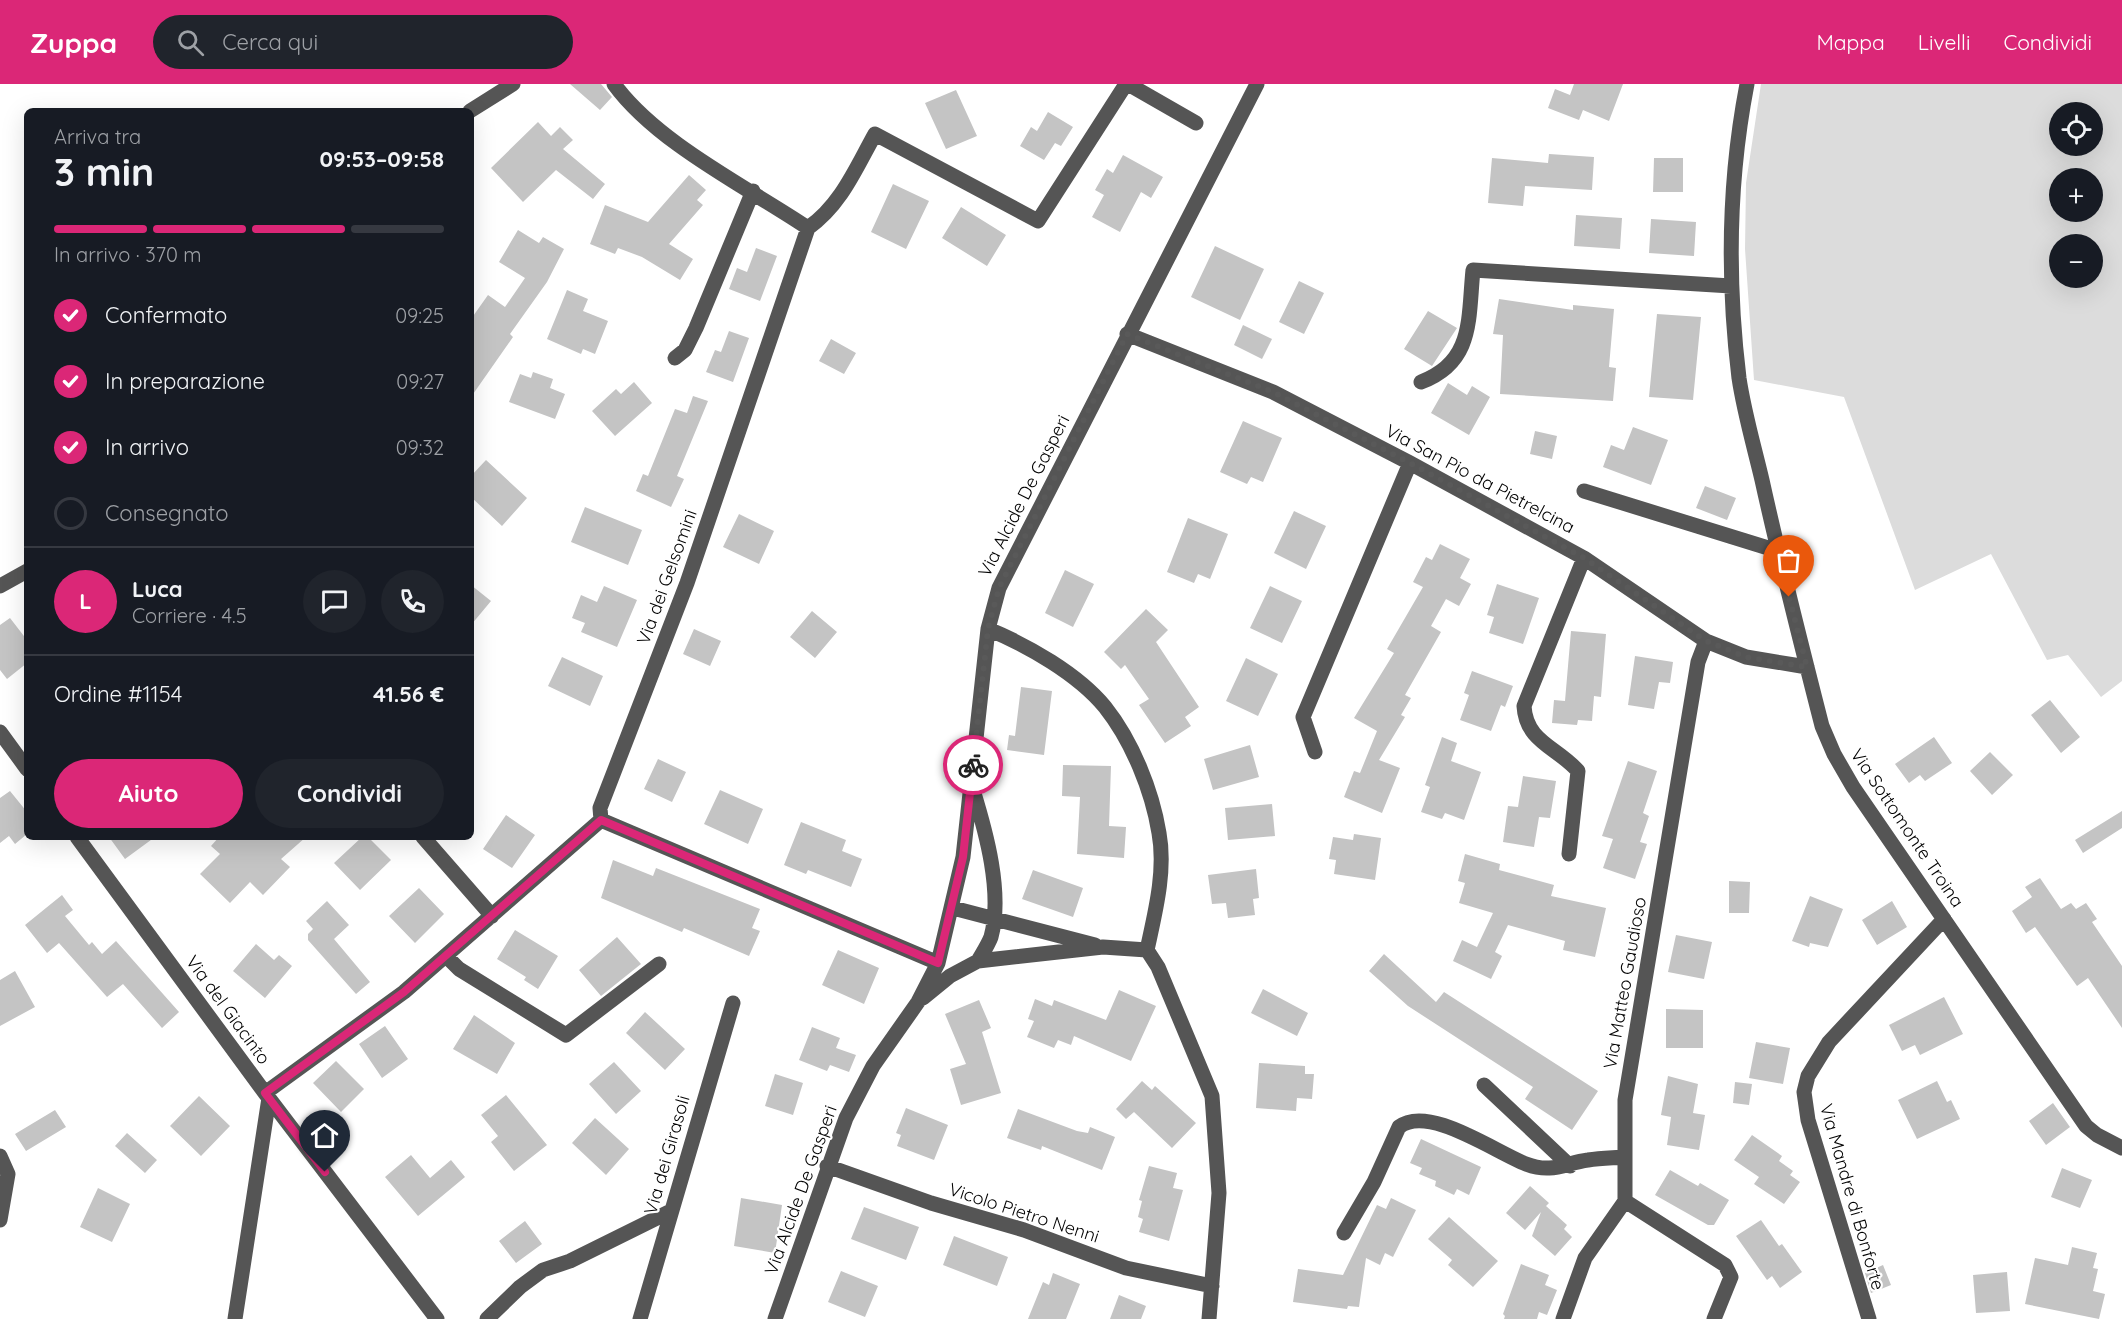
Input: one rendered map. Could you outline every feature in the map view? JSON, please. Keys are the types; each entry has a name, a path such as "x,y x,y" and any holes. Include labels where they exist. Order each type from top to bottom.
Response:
{"street":[{"path":"474,108 513,84"},
{"path":"614,84 625,99 693,156 753,191 808,228 822,218 838,200 875,134 1038,221 1127,84 1196,123"},
{"name":"Via Alcide De Gasperi","path":"775,1319 827,1166 846,1118 873,1066 918,1002 938,963 953,908 963,857 988,629 999,588 1127,334 1257,84"},
{"name":"Via Sottomonte Troina","path":"1747,84 1732,182 1731,286 1740,379 1778,551 1822,726 1834,754 1853,787 2086,1126 2097,1135 2122,1148"},
{"path":"675,358 685,350 696,328 753,191"},
{"name":"Via dei Gelsomini","path":"601,820 600,808 687,583 808,228"},
{"path":"1421,382 1434,377 1458,357 1462,349 1465,341 1473,270 1731,286"},
{"name":"Via San Pio da Pietrelcina","path":"1127,334 1273,392 1410,463 1584,558 1706,641 1746,657 1807,667"},
{"path":"1315,752 1303,717 1410,463"},
{"path":"1584,491 1778,551"},
{"path":"1569,854 1578,771 1568,759 1531,733 1524,718 1524,706 1584,558"},
{"path":"0,586 24,573"},
{"path":"988,629 1020,642 1075,680 1104,707 1134,756 1159,833 1161,876 1147,950 1158,967 1212,1096 1219,1193 1209,1319"},
{"name":"Via Matteo Gaudioso","path":"1625,1201 1625,1100 1698,662 1706,641"},
{"path":"0,732 24,765"},
{"path":"971,784 987,835 993,918 991,938 978,961"},
{"path":"235,1319 267,1096 404,992 601,820 938,963"},
{"name":"Via del Giacinto","path":"79,840 267,1096 437,1319"},
{"path":"426,840 492,916"},
{"path":"953,908 1103,947"},
{"name":"Via Mandre di Bonforte","path":"1869,1319 1808,1120 1804,1092 1808,1076 1829,1042 1944,920"},
{"path":"918,1002 950,976 978,961 1103,947 1147,950"},
{"path":"446,956 459,969 566,1035 659,964"},
{"name":"Via dei Girasoli","path":"640,1319 733,1002"},
{"path":"1484,1085 1570,1166"},
{"path":"1344,1233 1374,1182 1399,1127 1406,1122 1417,1120 1435,1122 1528,1165 1560,1169 1586,1160 1625,1157"},
{"path":"0,1156 8,1174 0,1220"},
{"name":"Vicolo Pietro Nenni","path":"827,1166 931,1203 1024,1230 1126,1268 1212,1286"},
{"path":"1563,1319 1586,1258 1625,1201 1725,1265 1731,1277 1714,1319"},
{"path":"487,1319 520,1287 543,1270 570,1261 671,1210"}],"shaded area":[{"path":"1761,84 2122,84 2122,681 2101,697 2068,655 2047,660 1991,554 1915,590 1844,397 1754,380 1745,249 1746,183"}],"building":[{"path":"570,84 601,84 612,97 600,110"},
{"path":"1574,84 1623,84 1609,121 1583,110 1579,120 1548,108 1555,89 1570,95"},
{"path":"956,90 977,136 946,149 925,103"},
{"path":"1048,112 1073,127 1061,146 1055,143 1044,160 1020,146 1031,127 1037,131"},
{"path":"538,122 551,136 560,127 573,140 563,149 605,184 593,199 556,170 523,202 491,168"},
{"path":"1549,154 1594,157 1592,190 1525,186 1523,206 1488,203 1492,158 1548,163"},
{"path":"1123,155 1163,177 1151,198 1141,192 1120,232 1092,217 1104,195 1095,190 1107,169 1113,173"},
{"path":"1654,158 1683,158 1683,192 1653,192"},
{"path":"689,175 706,190 697,200 703,205 669,244 693,259 680,280 642,257 618,248 615,254 590,244 605,205 648,222"},
{"path":"893,184 929,201 906,249 871,232"},
{"path":"961,207 1006,235 987,266 942,238"},
{"path":"1576,215 1622,218 1620,249 1574,246"},
{"path":"1651,219 1696,222 1694,256 1649,253"},
{"path":"518,230 539,243 543,237 564,249 547,282 510,334 513,337 474,393 474,315 488,295 505,307 525,278 499,262"},
{"path":"1215,246 1264,269 1240,320 1191,297"},
{"path":"756,248 777,256 760,301 729,289 737,268 747,272"},
{"path":"1299,281 1324,293 1304,334 1279,322"},
{"path":"567,290 588,299 583,311 608,321 595,354 583,349 581,354 547,339"},
{"path":"1499,299 1573,310 1573,305 1614,309 1609,367 1616,368 1613,401 1500,394 1503,335 1493,334"},
{"path":"1428,311 1457,328 1432,366 1404,349"},
{"path":"1657,314 1701,317 1693,400 1649,397"},
{"path":"1243,325 1272,339 1262,359 1234,345"},
{"path":"729,331 749,338 733,382 706,372 715,350 721,352"},
{"path":"831,339 856,353 844,374 819,361"},
{"path":"533,372 553,379 550,388 565,394 555,419 509,402 520,374 531,378"},
{"path":"634,382 652,403 615,436 592,411 616,389 621,394"},
{"path":"1448,383 1467,395 1472,386 1490,397 1469,435 1431,413"},
{"path":"693,396 708,401 677,476 684,479 671,507 636,491 643,474 648,476 675,409 687,413"},
{"path":"1243,421 1282,438 1263,482 1251,477 1247,484 1220,472"},
{"path":"1633,427 1668,440 1651,485 1603,467 1611,445 1624,450"},
{"path":"1535,431 1557,436 1552,459 1530,454"},
{"path":"486,460 527,498 502,526 474,500 474,473"},
{"path":"1705,486 1736,498 1727,520 1696,508"},
{"path":"585,507 642,530 628,565 571,542"},
{"path":"1294,511 1326,526 1306,569 1274,553"},
{"path":"739,514 774,531 759,564 723,547"},
{"path":"1188,518 1228,534 1210,579 1198,574 1194,583 1167,572"},
{"path":"1440,544 1470,559 1460,578 1471,584 1459,606 1446,599 1431,626 1441,632 1405,695 1411,698 1401,715 1405,717 1379,760 1400,768 1382,813 1344,797 1354,771 1360,773 1377,731 1354,718 1394,653 1387,649 1423,587 1413,582 1426,557 1432,560"},
{"path":"1065,570 1094,584 1073,627 1045,613"},
{"path":"1497,584 1539,598 1523,644 1489,633 1494,617 1487,615"},
{"path":"604,586 637,600 617,647 581,632 585,623 572,618 581,595 597,602"},
{"path":"1270,586 1302,601 1282,643 1250,628"},
{"path":"474,587 491,601 474,621"},
{"path":"1146,609 1168,630 1156,642 1199,707 1185,717 1191,726 1165,743 1139,705 1149,699 1125,665 1121,669 1104,652"},
{"path":"812,611 837,632 815,658 790,637"},
{"path":"10,618 24,636 24,665 7,679 0,670 0,625"},
{"path":"694,629 721,641 710,666 683,654"},
{"path":"1571,631 1606,634 1601,697 1594,696 1592,721 1578,720 1577,725 1552,723 1554,700 1565,701"},
{"path":"1635,656 1673,662 1670,683 1659,682 1654,709 1628,705"},
{"path":"562,657 603,676 590,706 548,686"},
{"path":"1246,658 1278,674 1258,716 1226,701"},
{"path":"1472,671 1513,686 1505,707 1501,705 1491,731 1460,720 1469,695 1464,693"},
{"path":"1021,687 1052,691 1044,755 1007,750 1009,735 1015,736"},
{"path":"2050,700 2080,737 2061,753 2031,715"},
{"path":"1442,737 1457,743 1451,761 1481,772 1464,820 1445,813 1442,819 1421,812 1430,787 1425,785"},
{"path":"1934,737 1952,763 1925,781 1920,775 1909,783 1895,764"},
{"path":"1250,745 1259,777 1213,790 1204,759"},
{"path":"1990,752 2013,775 1992,795 1970,771"},
{"path":"658,759 686,772 672,802 644,789"},
{"path":"1628,761 1657,771 1643,813 1649,816 1640,842 1647,844 1635,879 1603,868 1613,839 1602,836"},
{"path":"1063,765 1111,766 1109,826 1126,827 1124,858 1077,854 1080,797 1062,796"},
{"path":"1523,776 1556,781 1550,818 1539,817 1534,847 1503,842 1508,806 1518,807"},
{"path":"720,790 763,809 748,844 704,824"},
{"path":"10,791 24,808 24,836 15,844 9,836 0,843 0,798"},
{"path":"1272,804 1275,836 1228,840 1225,808"},
{"path":"2122,811 2122,828 2083,853 2075,840"},
{"path":"506,815 535,835 512,868 483,849"},
{"path":"801,822 846,840 842,851 862,859 851,887 808,870 806,874 784,865"},
{"path":"1354,834 1381,838 1375,880 1334,874 1336,860 1329,859 1333,837 1353,840"},
{"path":"111,840 151,840 125,859"},
{"path":"216,840 303,840 281,859 290,867 263,895 250,882 230,903 200,874 220,854 211,846"},
{"path":"359,840 371,840 391,860 360,890 334,863"},
{"path":"1465,854 1500,864 1499,870 1554,885 1551,896 1606,908 1595,957 1563,950 1565,941 1508,925 1495,952 1502,956 1491,979 1453,961 1462,940 1477,947 1493,913 1459,903 1465,883 1458,881"},
{"path":"613,860 653,876 656,868 760,909 752,928 760,931 749,956 684,928 682,932 601,898"},
{"path":"1256,869 1259,898 1253,899 1255,915 1228,918 1226,903 1212,904 1208,875"},
{"path":"1033,870 1083,888 1073,917 1022,899"},
{"path":"2040,878 2061,909 2071,903 2076,909 2086,903 2097,919 2092,922 2122,966 2122,1028 2088,978 2077,986 2035,927 2026,933 2012,911 2032,897 2025,887"},
{"path":"1729,881 1750,882 1749,913 1729,913"},
{"path":"419,888 444,914 415,943 389,916"},
{"path":"62,895 73,910 65,916 89,945 92,942 102,954 116,941 179,1012 162,1028 123,984 107,997 59,943 47,953 25,925"},
{"path":"1810,896 1843,909 1828,947 1810,943 1809,947 1792,941"},
{"path":"327,901 349,925 334,939 370,982 356,994 308,940 308,934 313,929 306,921"},
{"path":"1892,901 1907,927 1877,945 1862,920"},
{"path":"515,930 558,956 538,989 524,980 526,977 497,959"},
{"path":"1676,935 1712,942 1704,979 1668,972"},
{"path":"617,937 641,964 601,996 579,970"},
{"path":"256,944 274,960 279,955 292,966 265,998 233,971"},
{"path":"838,950 879,968 864,1004 822,985"},
{"path":"1384,954 1436,1002 1444,992 1598,1091 1572,1130 1525,1099 1533,1087 1408,1006 1369,971"},
{"path":"15,971 35,1007 0,1026 0,980"},
{"path":"1263,989 1308,1013 1297,1036 1251,1013"},
{"path":"1119,990 1156,1006 1131,1061 1074,1036 1071,1045 1058,1040 1054,1048 1027,1037 1034,1021 1028,1019 1035,999 1052,1006 1054,1000 1106,1020"},
{"path":"1944,997 1963,1034 1920,1055 1915,1045 1902,1051 1889,1025"},
{"path":"979,1000 991,1028 982,1032 1001,1093 961,1105 950,1069 966,1064 945,1014"},
{"path":"1666,1009 1703,1010 1703,1048 1666,1048"},
{"path":"645,1012 685,1049 665,1070 626,1033"},
{"path":"474,1015 515,1043 497,1074 453,1049"},
{"path":"385,1026 408,1059 382,1078 359,1044"},
{"path":"812,1027 840,1038 836,1048 856,1055 849,1072 830,1065 827,1071 799,1060"},
{"path":"1756,1042 1790,1048 1783,1084 1749,1078"},
{"path":"336,1061 364,1089 341,1112 313,1083"},
{"path":"614,1062 641,1091 616,1114 589,1084"},
{"path":"1259,1063 1305,1066 1305,1074 1314,1074 1312,1099 1297,1098 1296,1111 1256,1108"},
{"path":"775,1074 803,1083 793,1115 765,1106"},
{"path":"1668,1076 1698,1084 1693,1113 1705,1115 1699,1150 1667,1145 1671,1117 1661,1115"},
{"path":"1142,1081 1152,1090 1155,1086 1196,1123 1172,1148 1134,1112 1126,1119 1116,1109"},
{"path":"1937,1081 1947,1102 1951,1100 1960,1119 1917,1139 1898,1100"},
{"path":"1735,1082 1752,1084 1749,1105 1733,1103"},
{"path":"506,1095 547,1145 514,1171 491,1142 498,1136 481,1115"},
{"path":"199,1096 230,1126 201,1156 170,1126"},
{"path":"2053,1103 2070,1127 2046,1145 2029,1121"},
{"path":"906,1108 948,1125 934,1160 897,1146 901,1135 896,1133"},
{"path":"1018,1109 1077,1131 1088,1133 1090,1127 1115,1137 1102,1170 1042,1146 1041,1150 1007,1138"},
{"path":"55,1110 66,1127 26,1151 15,1134"},
{"path":"595,1118 629,1149 606,1175 572,1143"},
{"path":"127,1133 157,1160 145,1173 115,1146"},
{"path":"1752,1135 1782,1156 1779,1161 1793,1171 1790,1175 1800,1182 1784,1204 1754,1184 1759,1177 1734,1160"},
{"path":"1421,1139 1481,1167 1469,1195 1457,1189 1454,1195 1435,1186 1436,1181 1419,1174 1422,1168 1410,1163"},
{"path":"411,1155 430,1178 451,1160 465,1177 418,1216 385,1177"},
{"path":"1149,1166 1177,1173 1173,1188 1183,1190 1169,1241 1139,1232 1143,1219 1138,1217 1142,1201 1139,1200"},
{"path":"2062,1168 2092,1180 2080,1208 2051,1197"},
{"path":"1670,1170 1698,1186 1700,1183 1729,1200 1714,1225 1708,1225 1655,1195"},
{"path":"1530,1186 1549,1203 1546,1206 1567,1225 1564,1229 1572,1237 1555,1256 1532,1236 1541,1212 1525,1230 1506,1213"},
{"path":"98,1188 130,1204 112,1242 80,1227"},
{"path":"741,1198 782,1205 775,1253 734,1246"},
{"path":"1391,1198 1416,1210 1393,1257 1385,1253 1380,1265 1366,1258 1359,1307 1348,1306 1347,1309 1293,1302 1298,1269 1343,1275 1377,1205 1386,1209"},
{"path":"864,1207 919,1227 906,1260 851,1239"},
{"path":"1449,1217 1498,1261 1473,1287 1448,1265 1452,1260 1428,1239"},
{"path":"1761,1220 1779,1246 1782,1244 1802,1272 1780,1288 1772,1276 1767,1280 1736,1236"},
{"path":"525,1221 542,1244 516,1263 499,1241"},
{"path":"954,1236 1008,1257 997,1286 943,1265"},
{"path":"2072,1247 2097,1253 2093,1268 2098,1269 2093,1291 2105,1294 2099,1319 2025,1304 2035,1258 2068,1265"},
{"path":"1521,1264 1549,1275 1545,1285 1557,1290 1547,1315 1539,1312 1537,1319 1504,1319 1503,1314"},
{"path":"1883,1265 1891,1285 1871,1293 1865,1273"},
{"path":"841,1271 878,1286 865,1317 828,1302"},
{"path":"2007,1272 2010,1311 1976,1313 1973,1275"},
{"path":"1053,1273 1080,1284 1066,1319 1028,1319 1043,1282 1049,1285"},
{"path":"1119,1295 1146,1306 1141,1319 1110,1319"}],"way so far":[{"path":"973,765 988,629 999,588 1127,334 1273,392 1410,463 1584,558 1706,641 1746,657 1807,667 1789,597"}],"route":[{"path":"325,1172 265,1093 404,992 601,820 616,829 938,963 953,908 963,857 973,765"}]}
